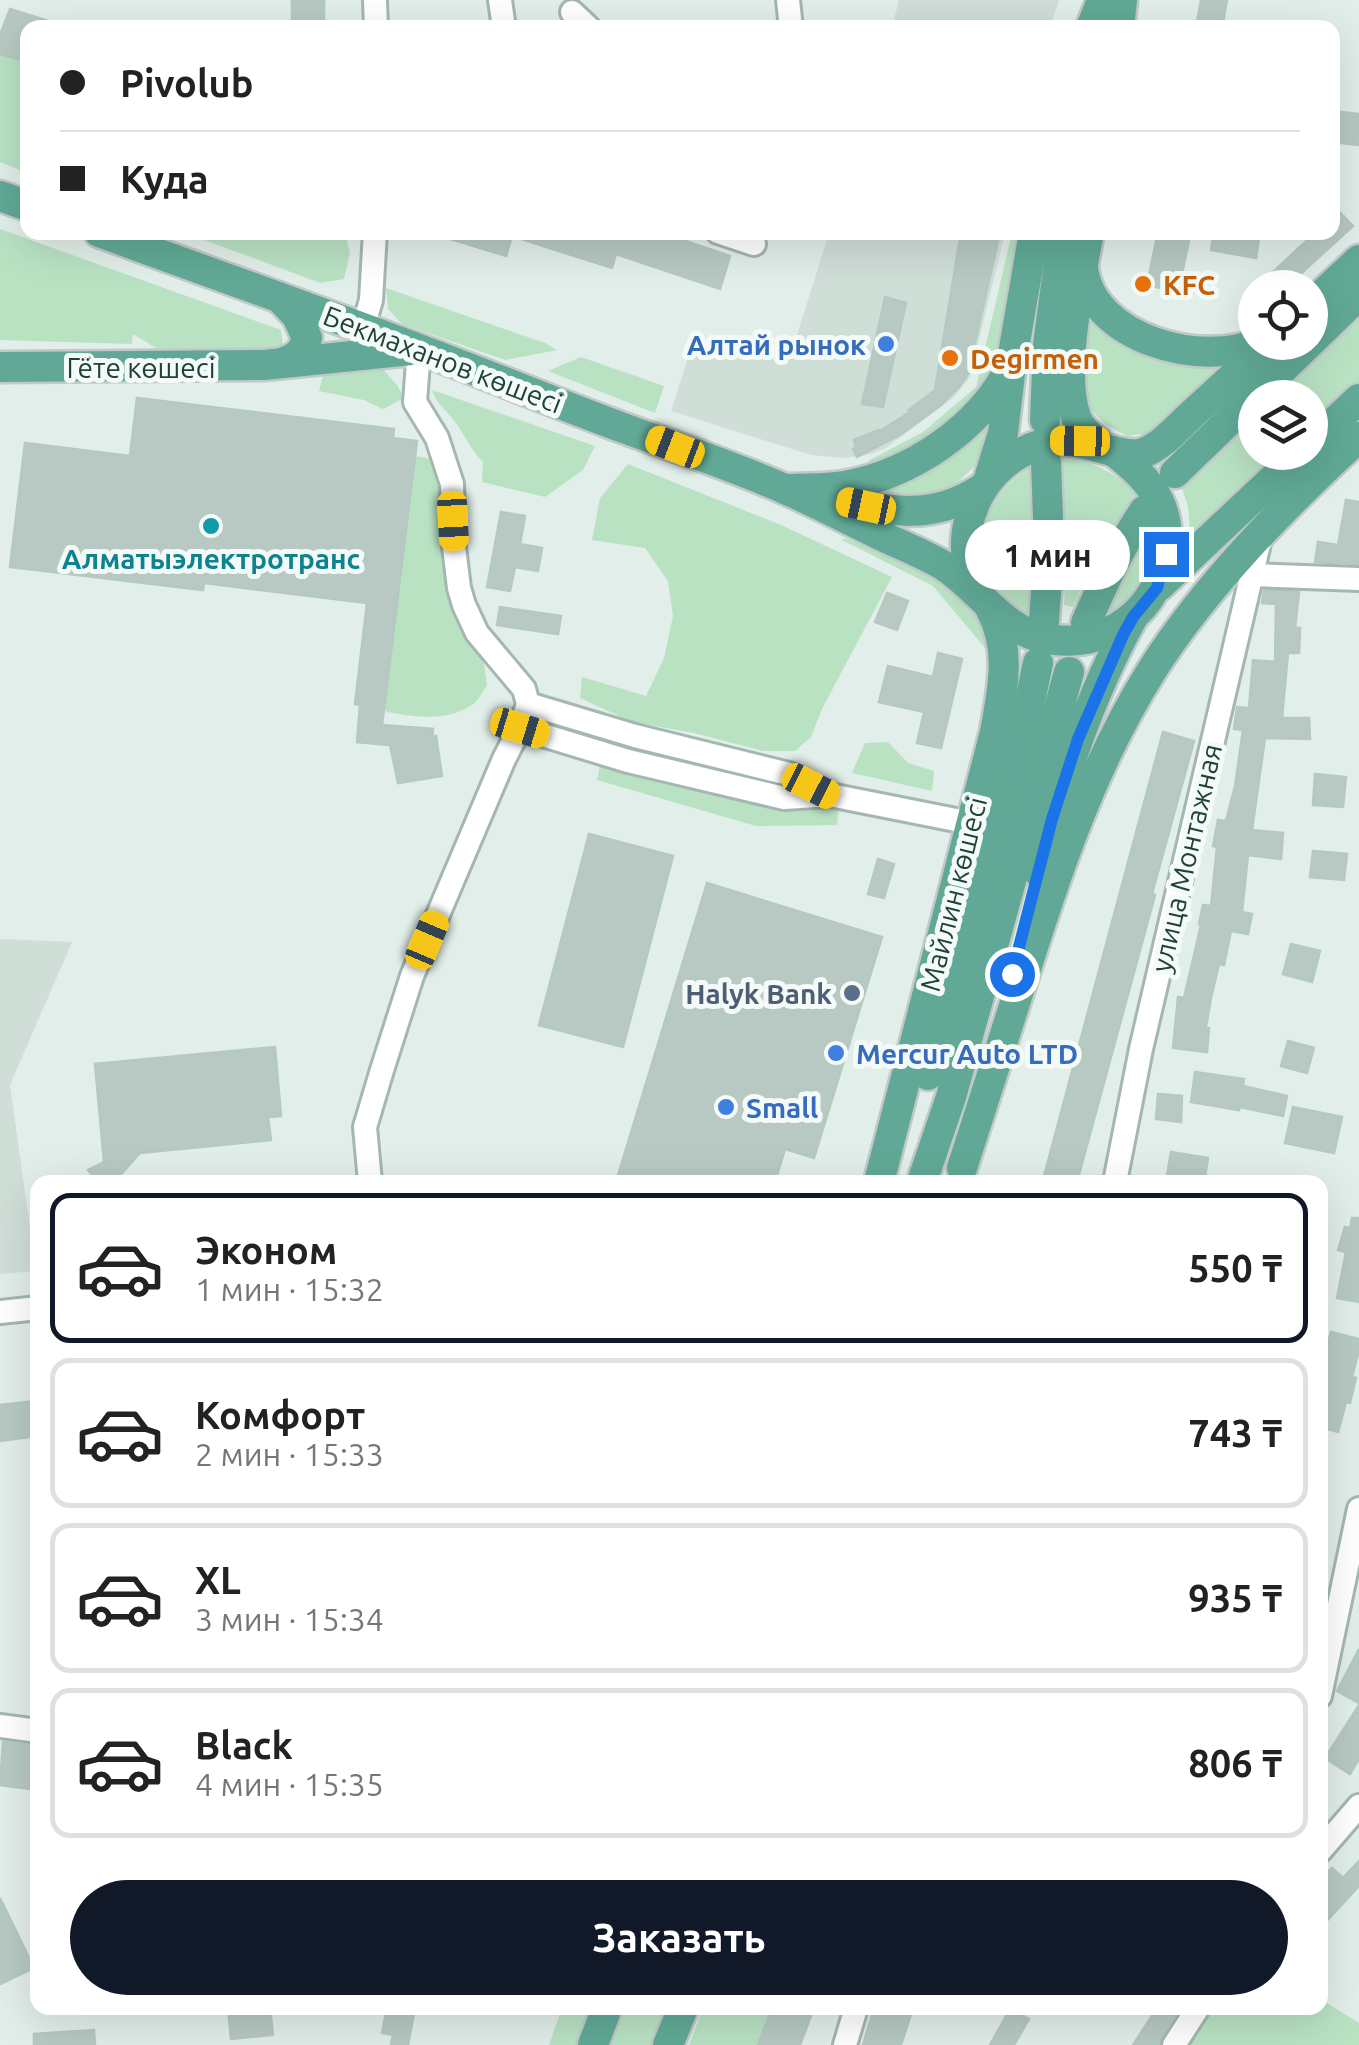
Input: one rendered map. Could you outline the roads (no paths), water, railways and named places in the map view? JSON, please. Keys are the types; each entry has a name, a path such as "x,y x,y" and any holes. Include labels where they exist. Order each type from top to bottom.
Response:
{"main road":[{"name":"Бекмаханов көшесі","path":"120,240 786,489 925,555 948,568 985,601"},
{"path":"1033,240 1010,366 1003,433 971,510 966,532 970,574 985,601 1006,620 1022,631 1051,640 1082,641 1109,633 1133,617"},
{"path":"1045,420 1048,346 1062,240"},
{"path":"1088,240 1073,334 1072,392 1076,418 1083,430 1145,478 1163,507 1166,554 1157,588"},
{"path":"1328,289 1359,260"},
{"path":"1083,265 1087,290 1101,309 1140,336 1176,348 1213,352 1238,348"},
{"path":"1175,473 1359,295"},
{"path":"280,298 297,316 307,338 301,354 282,363"},
{"name":"Гёте көшесі","path":"0,367 235,366 419,349"},
{"path":"985,483 1010,458 1026,449 1058,441 1080,441 1136,454 1154,447 1250,360"},
{"path":"786,489 842,486 876,477 914,460 966,425 1000,388 1010,366"},
{"path":"1328,428 1359,399"},
{"path":"960,1175 1060,861 1120,725 1194,611 1300,492 1359,437"},
{"path":"1044,622 1049,546 1046,462"},
{"path":"960,1175 1052,819 1078,739 1106,674 1133,617 1157,588 1283,470"},
{"name":"Бекмаханов көшесі","path":"786,489 897,512 943,508 958,503 985,483"},
{"path":"1086,623 1116,556 1144,511"},
{"name":"Майлин көшесі","path":"881,1175 995,732 1006,673 999,628 985,601"},
{"name":"Майлин көшесі","path":"897,1175 1015,761 1038,663"},
{"name":"Майлин көшесі","path":"924,1175 951,1097 1069,672"},
{"path":"593,2045 604,2015"},
{"path":"668,2045 680,2015"}],"street":[{"path":"363,328 370,300 374,240"},
{"path":"742,240 754,244"},
{"path":"369,1175 365,1126 412,976 528,704 524,689 477,633 464,606 454,547 452,484 437,438 415,402 419,349"},
{"name":"улица Монтажная","path":"1117,1175 1141,1048 1261,535"},
{"path":"1252,575 1359,579"},
{"path":"528,704 789,774 830,795"},
{"path":"520,728 628,761 784,798 830,795 971,823"},
{"path":"0,1312 30,1309"},
{"path":"1328,1669 1351,1592 1359,1509"},
{"path":"0,1726 30,1730"},
{"path":"1328,1842 1359,1806"},
{"path":"845,2045 854,2015"},
{"path":"1174,2045 1193,2015"}],"place":[{"name":"KFC","path":"1143,284"},
{"name":"Алтай рынок","path":"886,344"},
{"name":"Degirmen","path":"950,358"},
{"name":"Алматыэлектротранс","path":"211,526"},
{"name":"Halyk Bank","path":"852,993"},
{"name":"Mercur Auto LTD","path":"836,1053"},
{"name":"Small","path":"726,1107"}]}
